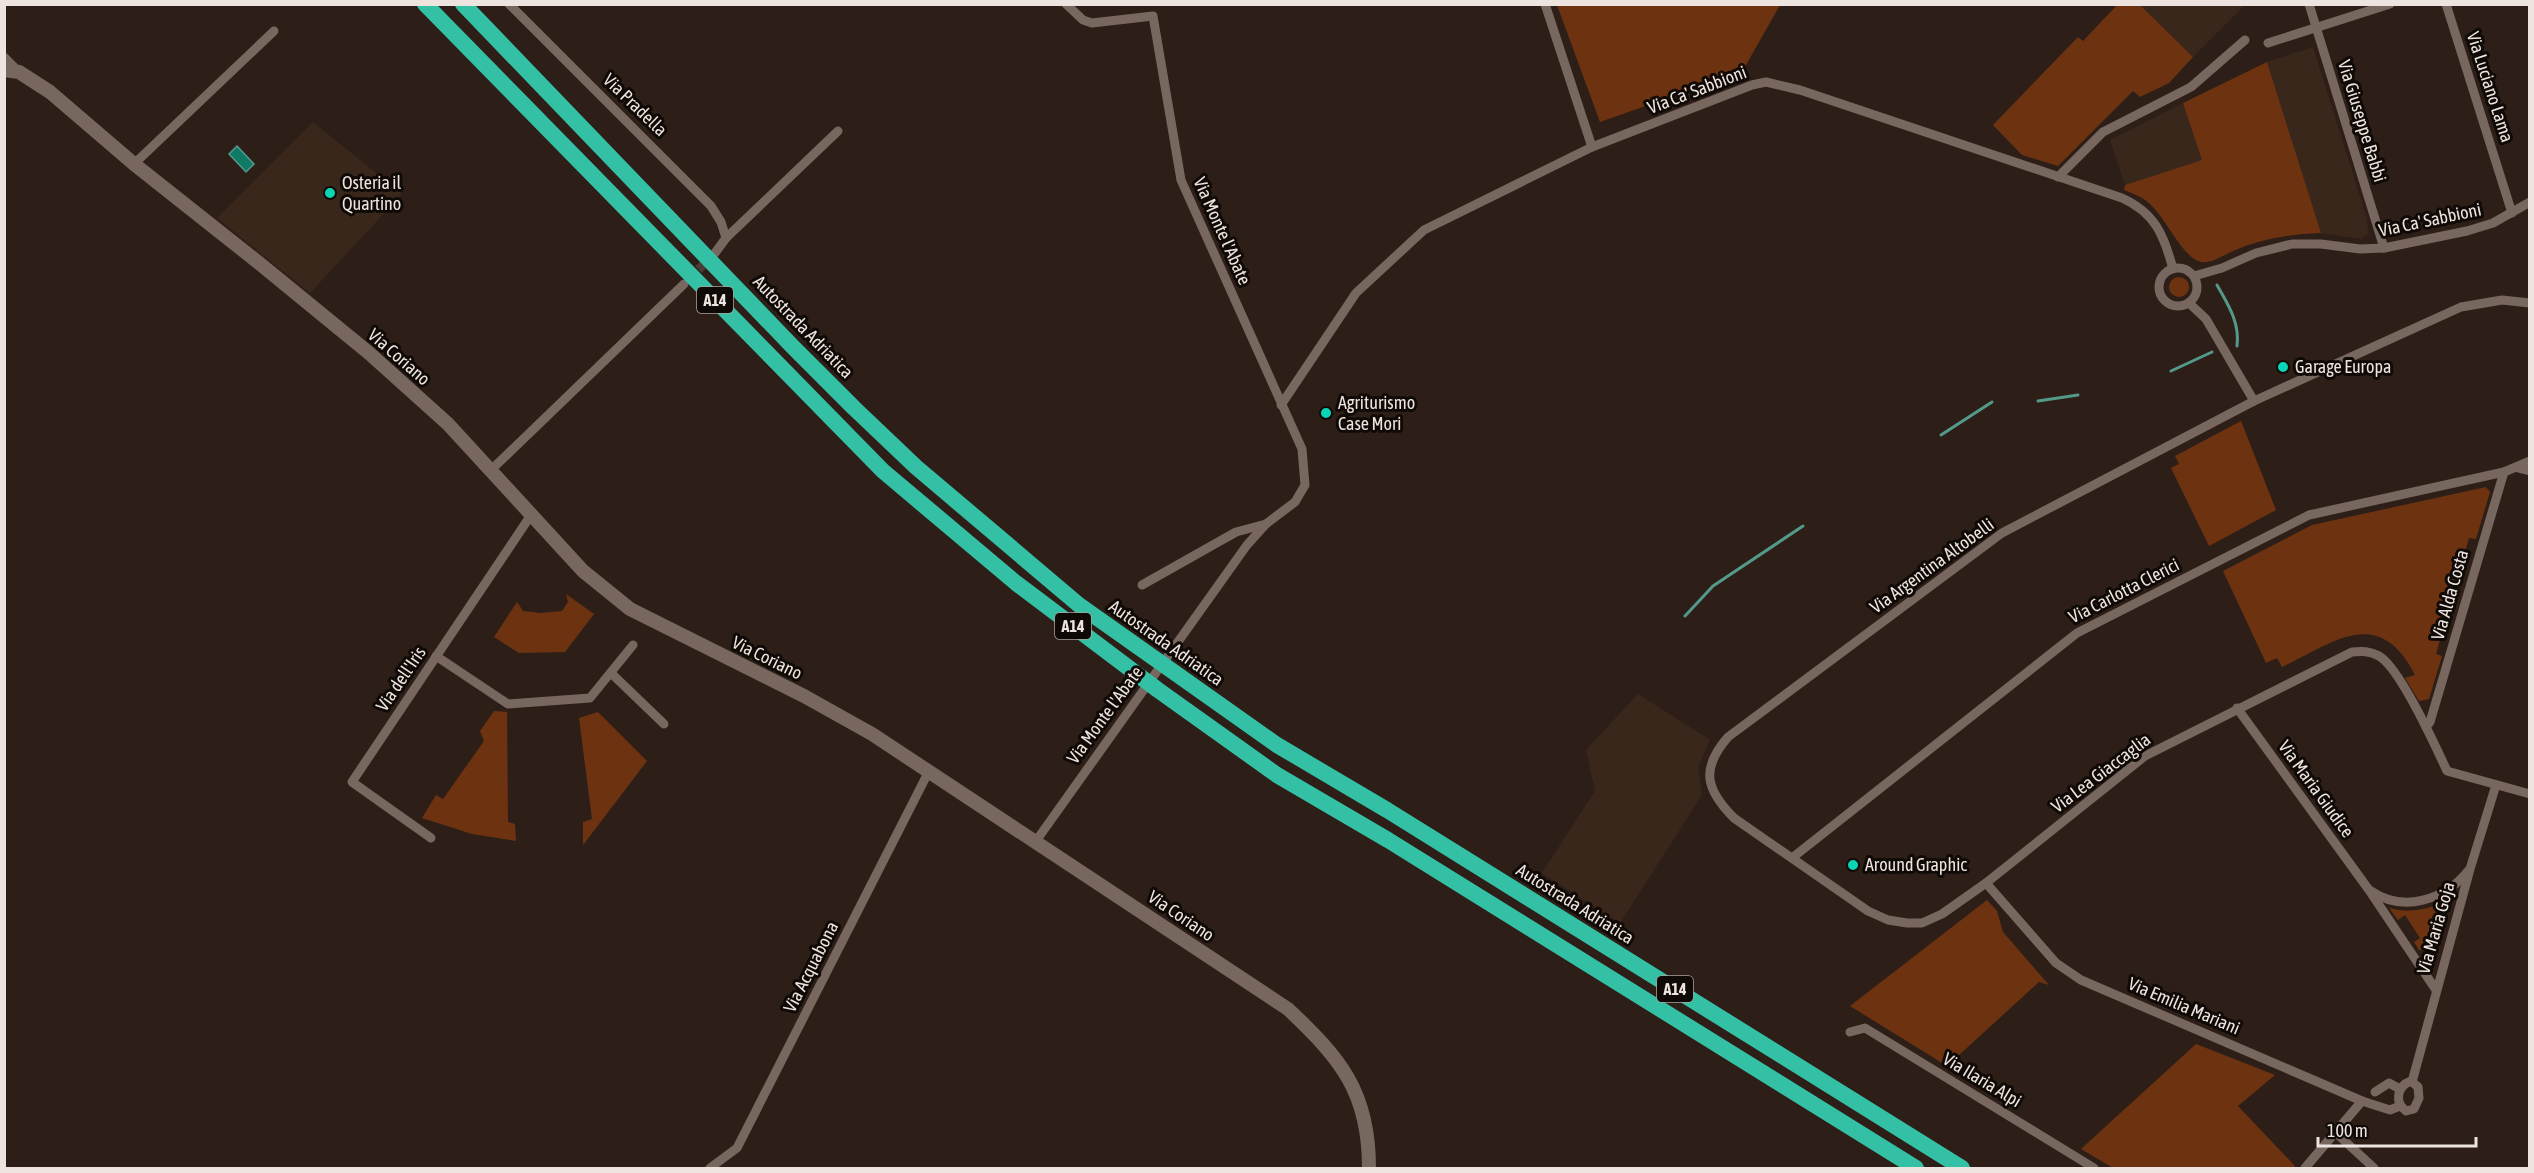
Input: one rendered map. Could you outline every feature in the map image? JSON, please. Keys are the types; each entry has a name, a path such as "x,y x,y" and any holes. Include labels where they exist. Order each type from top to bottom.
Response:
{"highway":[{"name":"A14","path":"425,4 883,471 1016,583 1129,669 1277,775 1388,840 1916,1168"},
{"name":"Autostrada Adriatica","path":"463,4 792,346 916,467 1025,562 1079,605 1170,672 1277,745 1387,810 1962,1168"}],"main road":[{"name":"Via Coriano","path":"4,70 19,72 50,92 134,164 260,263 369,353 448,424 583,571 630,609 804,696 872,734 1288,1009 1331,1052 1352,1083 1364,1112 1369,1168"}],"street":[{"name":"Via Pradella","path":"509,4 711,206 722,222 726,238"},
{"path":"1066,4 1083,20 1092,23 1152,16"},
{"name":"Via Monte l'Abate","path":"1036,841 1247,545 1266,524 1295,502 1305,485 1302,449 1180,180 1152,16 1152,4"},
{"path":"1545,4 1592,147"},
{"name":"Via Giuseppe Babbi","path":"2309,4 2384,248"},
{"path":"2268,43 2390,4"},
{"name":"Via Luciano Lama","path":"2446,4 2512,213"},
{"path":"134,164 274,31"},
{"path":"2058,177 2103,132 2191,87 2246,40"},
{"path":"4,57 19,72"},
{"name":"Via Ca' Sabbioni","path":"1281,405 1356,293 1424,230 1592,147 1752,85 1766,82 1800,90 2136,205 2153,221 2166,242 2173,269"},
{"path":"715,253 726,238 838,131"},
{"name":"Via Ca' Sabbioni","path":"2194,276 2223,268 2256,253 2292,244 2321,244 2360,249 2384,248 2467,231 2493,223 2529,202"},
{"path":"2173,269 2185,269 2194,276 2198,288 2189,303 2176,306 2164,300 2161,295 2160,282 2163,276 2173,269"},
{"path":"490,471 684,284"},
{"name":"Via Argentina Altobelli","path":"1734,818 1715,796 1709,768 1715,752 1728,737 2002,533 2254,401 2461,307 2502,300 2529,303"},
{"path":"2189,303 2206,319 2254,401"},
{"path":"2518,468 2529,461"},
{"path":"2518,468 2529,471"},
{"name":"Via Carlotta Clerici","path":"1792,858 2076,633 2310,515 2518,468"},
{"name":"Via Alda Costa","path":"2426,727 2430,722 2504,472"},
{"name":"Via dell'Iris","path":"431,838 352,782 531,515"},
{"name":"Via Monte l'Abate","path":"1142,585 1236,532 1266,524"},
{"path":"436,656 508,704 590,698 633,645"},
{"name":"Via Lea Giaccaglia","path":"1734,818 1868,911 1888,920 1922,923 1942,914 1986,883 2145,756 2336,658 2352,652 2368,651 2381,657 2390,666 2426,727 2447,771 2529,794"},
{"path":"611,673 664,724"},
{"name":"Via Maria Giudice","path":"2237,708 2369,890 2436,990"},
{"name":"Via Acquabona","path":"710,1168 737,1148 929,771"},
{"name":"Via Maria Goja","path":"2412,1082 2470,869 2496,785"},
{"path":"2369,890 2394,901 2420,901 2454,886 2470,869"},
{"name":"Via Emilia Mariani","path":"1986,883 2056,963 2081,980 2361,1101 2390,1110 2400,1106"},
{"name":"Via Ilaria Alpi","path":"1850,1032 1865,1028 2094,1168"},
{"path":"2407,1082 2412,1082 2418,1087 2418,1104 2414,1109 2406,1112 2400,1106 2400,1089 2407,1082"},
{"path":"2375,1092 2390,1083 2400,1089"},
{"path":"2305,1168 2361,1101"},
{"path":"2336,1133 2374,1168"}],"shaded area":[{"path":"1557,4 1780,5 1742,72 1600,122"},
{"path":"2118,4 2140,5 2193,57 2169,83 2140,97 2133,91 2058,166 2022,155 1993,125 2078,37 2083,41"},
{"path":"2243,4 2243,7 2193,57 2140,5"},
{"path":"2313,47 2367,219 2368,234 2361,239 2321,233 2267,62"},
{"path":"2267,62 2321,233 2286,236 2264,241 2242,247 2212,261 2201,262 2188,254 2157,211 2142,198 2124,190 2125,185 2202,160 2183,103"},
{"path":"2183,103 2203,160 2125,185 2110,140"},
{"path":"313,122 402,194 310,293 217,218"},
{"path":"2175,277 2183,277 2189,283 2189,291 2183,297 2175,297 2169,291 2169,283"},
{"path":"2241,421 2276,510 2209,546 2171,468 2179,464 2175,456"},
{"path":"2486,487 2490,492 2476,539 2469,538 2436,654 2442,656 2429,699 2419,701 2405,678 2415,675 2401,653 2386,640 2371,635 2354,635 2337,640 2282,667 2277,658 2266,663 2223,571 2312,525"},
{"path":"566,594 594,614 565,652 519,653 494,637 517,602 523,611 540,613 562,611 568,602"},
{"path":"1638,694 1710,740 1698,767 1702,795 1620,923 1542,873 1595,791 1586,750"},
{"path":"494,711 507,712 508,822 515,824 516,841 472,834 422,818 436,795 443,799 484,741 480,731"},
{"path":"598,712 647,761 583,845 583,822 592,819 579,718"},
{"path":"2453,897 2448,913 2439,911 2432,937 2440,940 2434,949 2426,951 2419,950 2414,942 2420,938 2405,915 2398,920 2389,908 2422,909"},
{"path":"1987,900 1997,911 2003,932 2049,985 2039,982 1947,1066 1850,1006"},
{"path":"2196,1044 2275,1075 2238,1106 2295,1166 2293,1168 2113,1168 2081,1149"}],"water":[{"path":"237,146 254,164 246,172 229,154"}],"waterway":[{"path":"2217,285 2235,321 2237,346"},
{"path":"2171,371 2212,352"},
{"path":"2038,401 2078,395"},
{"path":"1941,435 1992,402"},
{"path":"1685,616 1713,586 1803,526"}],"tunnel":[{"path":"689,279 711,257"}],"place":[{"name":"Osteria il Quartino","path":"330,193"},
{"name":"Garage Europa","path":"2283,367"},
{"name":"Agriturismo Case Mori","path":"1326,413"},
{"name":"Around Graphic","path":"1853,865"}]}
